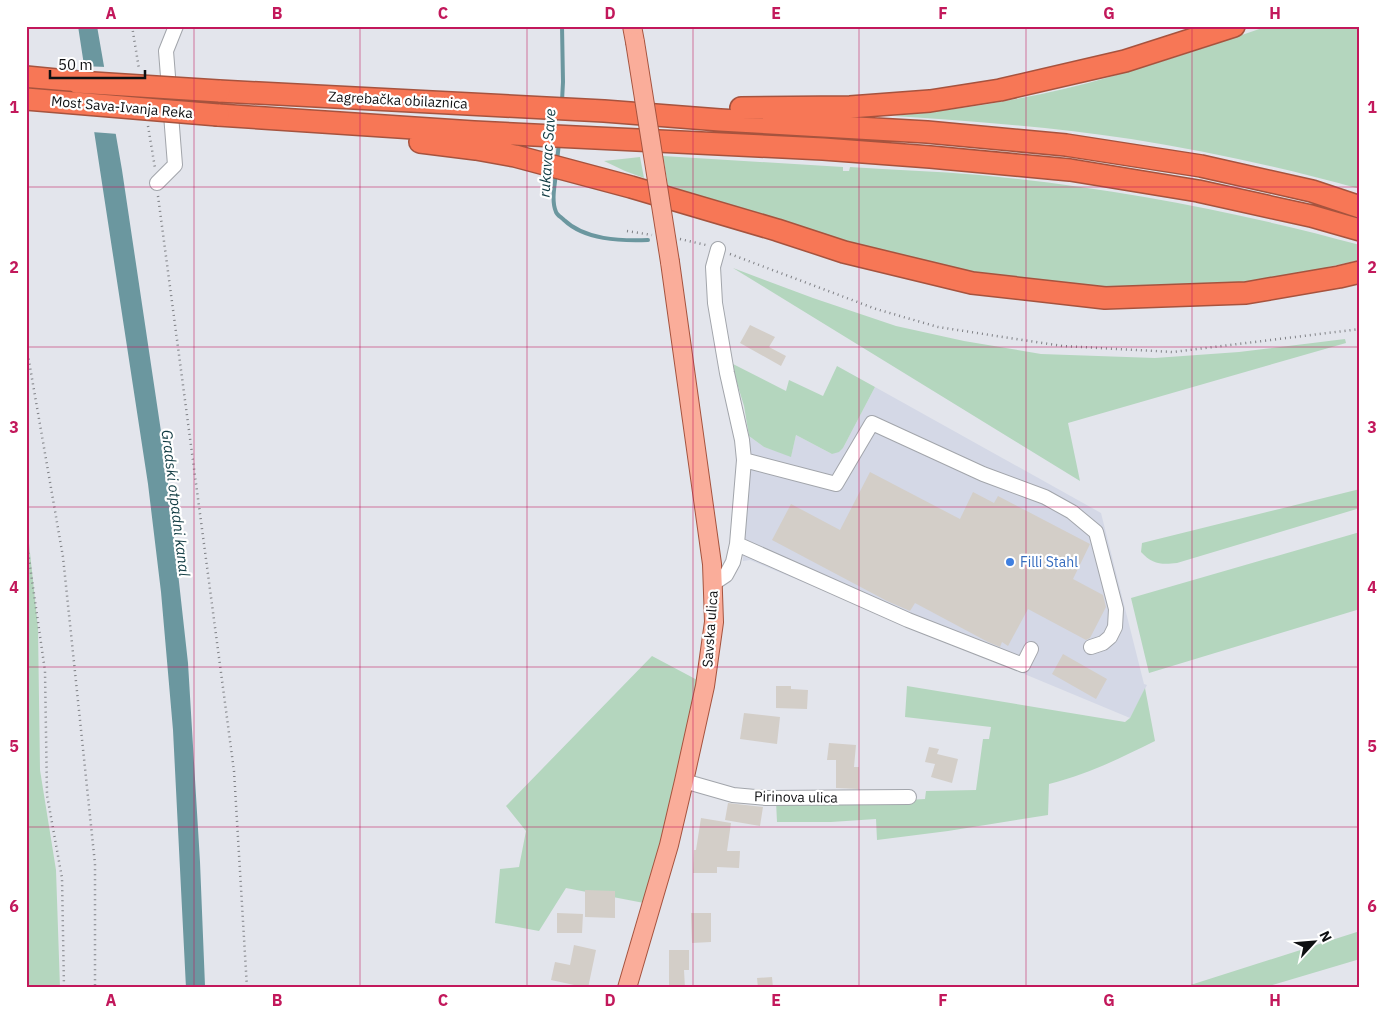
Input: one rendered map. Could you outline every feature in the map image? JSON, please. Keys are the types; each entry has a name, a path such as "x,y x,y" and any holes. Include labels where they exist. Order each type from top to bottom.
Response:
{"highway":[{"path":"604,108 613,104 772,108 850,107 930,100 1000,90 1125,61 1234,26"},
{"name":"Most Sava-Ivanja Reka","path":"26,77 218,91"},
{"name":"Zagrebačka obilaznica","path":"218,91 578,110 604,108"},
{"name":"Most Sava-Ivanja Reka","path":"26,99 290,120"},
{"path":"604,108 720,120 927,132 1066,145 1201,166 1312,191 1360,207"},
{"path":"290,120 602,139 823,149 1070,170 1198,191 1311,216 1360,230"},
{"path":"290,120 312,132 476,149 515,156 601,178 777,230 844,252 972,283 1106,298 1246,293 1360,272"}],"main road":[{"name":"Savska ulica","path":"627,988 667,855 705,686 714,622 714,583 708,532 670,262 633,34"}],"street":[{"path":"157,183 175,165 166,51 176,26"},
{"path":"714,583 726,575 733,562 737,544 744,460 742,440 727,373 715,304 713,267 718,249"},
{"path":"744,460 836,484 872,423 983,474 1045,497 1072,512 1096,532 1116,609 1115,626 1110,637 1103,643 1091,647"},
{"path":"737,544 908,620 1023,665 1031,649"},
{"name":"Pirinova ulica","path":"684,781 733,795 766,798 909,797"}],"path":[{"path":"157,183 234,771 247,988"},
{"path":"626,231 655,235"},
{"path":"674,238 693,241 718,249 876,308 938,327 1062,346 1173,352 1360,329"},
{"path":"26,344 64,567 95,864 95,988"},
{"path":"26,538 46,671 47,795 62,878 64,988"}],"shaded area":[{"path":"875,387 1101,513 1144,684 1147,685 1130,718 750,560 743,561 743,517 750,457 749,436 764,447 791,456 796,435 832,454 843,448"}],"green space":[{"path":"1268,26 1360,26 1360,189 1246,161 1131,139 1012,125 893,116 976,106 1059,90 1152,64"},
{"path":"663,156 843,167 843,171 849,171 850,167 963,174 1027,180 1123,193 1266,221 1360,245 1360,260 1328,267 1328,270 1235,284 1115,288 1057,285 991,278 877,252 668,186"},
{"path":"640,157 644,178 604,161"},
{"path":"733,268 896,326 964,341 1041,354 1155,358 1239,352 1345,339 1346,343 1068,423 1080,481"},
{"path":"731,363 786,391 789,380 823,396 837,366 875,387 843,448 839,452 832,454 796,435 791,457 764,447 749,436 744,406"},
{"path":"1360,489 1360,508 1177,563 1157,563 1141,552 1142,543"},
{"path":"26,515 38,628 40,770 56,870 60,988 26,988"},
{"path":"1360,532 1360,609 1149,673 1131,598"},
{"path":"652,656 701,682 677,784 644,903 566,888 539,931 495,923 500,869 519,867 526,831 506,806"},
{"path":"907,686 1125,722 1130,718 1145,688 1155,741 1090,771 1049,784 1048,815 877,840 876,819 831,822 777,822 776,801 873,802 925,799 926,791 976,790 983,739 989,739 991,727 905,717"},
{"path":"1360,931 1360,959 1262,988 1181,988"}],"water":[{"path":"78,26 97,26 122,170 166,465 188,663 200,862 205,986 211,986 211,988 186,988 173,730 161,592 148,484"}],"pier":[{"path":"81,66 107,67 118,134 92,132"}],"building":[{"path":"750,325 775,337 769,347 786,356 781,366 740,343"},
{"path":"870,472 960,519 973,492 994,503 998,496 1090,544 1073,579 1103,595 1106,607 1090,638 1086,640 1028,609 1008,646 1002,642 1000,647 915,603 910,611 887,601 772,540 791,504 840,530"},
{"path":"1063,654 1107,679 1096,699 1052,674"},
{"path":"776,686 791,686 791,689 808,690 807,709 776,708"},
{"path":"744,713 780,717 777,744 740,739"},
{"path":"829,743 856,745 854,767 859,767 859,789 836,788 836,760 827,760"},
{"path":"929,747 939,749 937,754 958,759 952,783 931,777 935,764 925,762"},
{"path":"728,803 763,807 760,826 725,820"},
{"path":"701,818 731,823 727,851 740,851 739,868 717,867 717,873 693,873 694,850 696,850"},
{"path":"585,890 615,891 615,918 585,917"},
{"path":"557,913 583,914 582,933 557,933"},
{"path":"691,913 711,913 711,942 692,943"},
{"path":"574,945 596,950 588,988 551,980 555,962 570,965"},
{"path":"669,950 689,950 689,970 684,970 685,988 669,988"},
{"path":"772,977 773,988 758,988 757,978"}],"waterway":[{"name":"rukavac Save","path":"562,26 562,101"},
{"name":"rukavac Save","path":"557,161 559,143"},
{"name":"rukavac Save","path":"556,173 554,203 557,214 572,227 603,238 648,240"}],"place":[{"name":"Filli Stahl","path":"1010,562"}],"water label":[{"name":"Gradski otpadni kanal","path":"176,503"}]}
